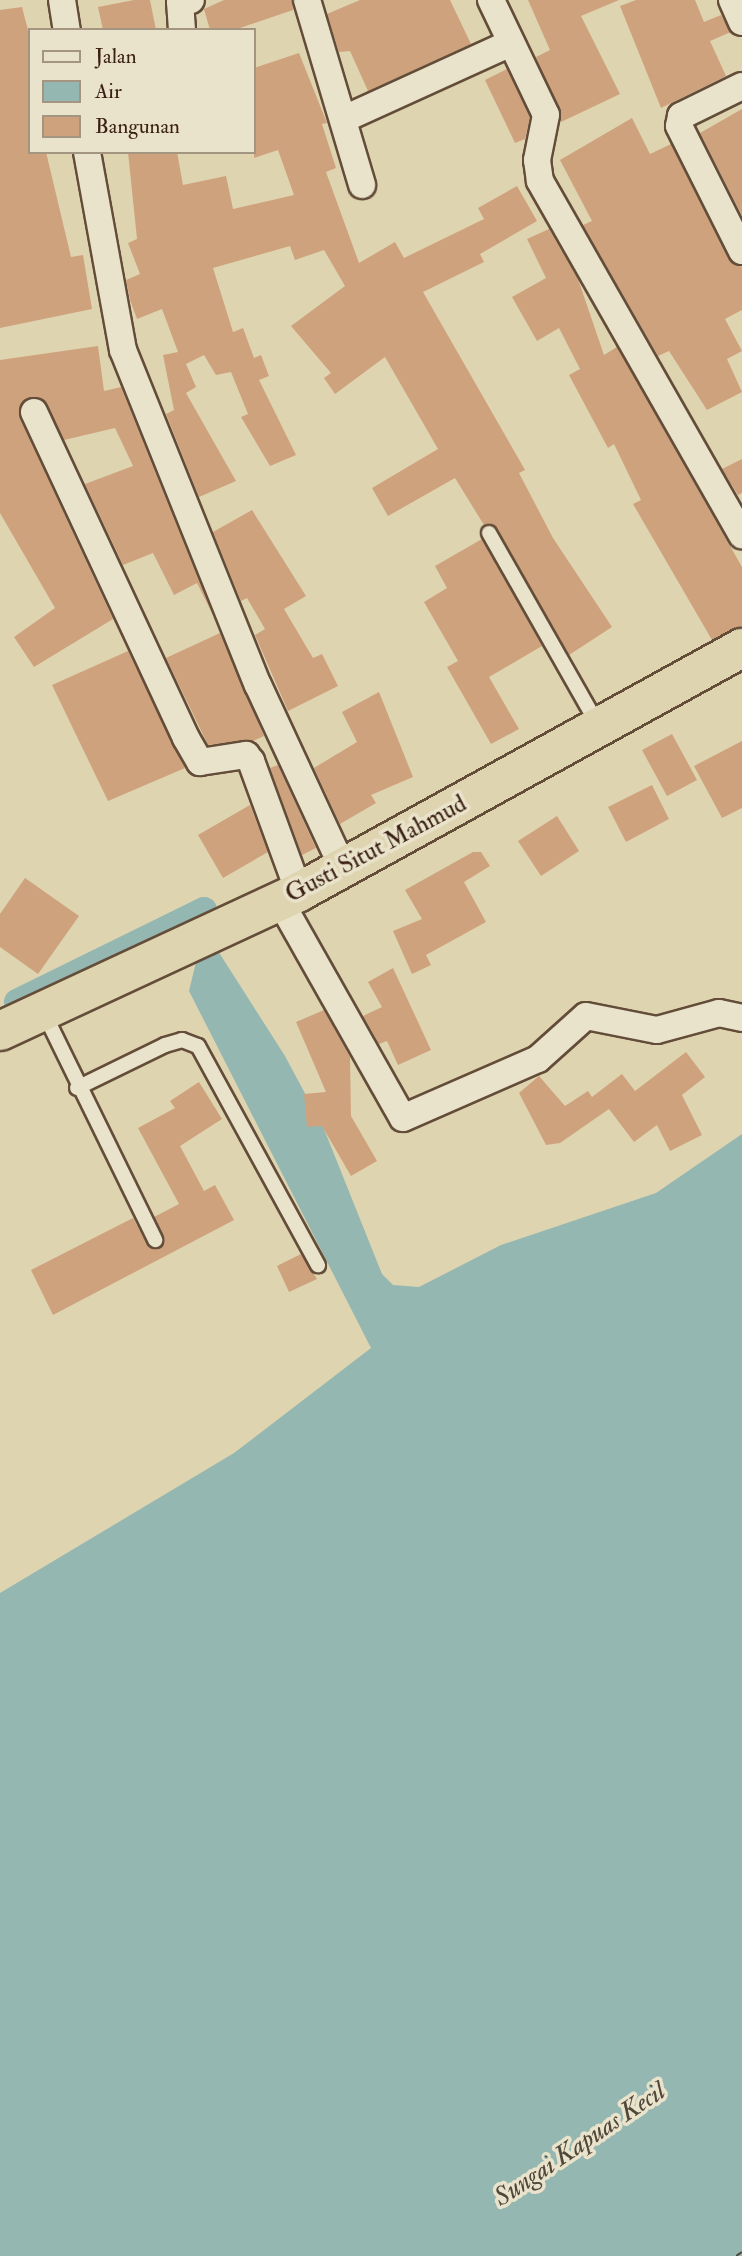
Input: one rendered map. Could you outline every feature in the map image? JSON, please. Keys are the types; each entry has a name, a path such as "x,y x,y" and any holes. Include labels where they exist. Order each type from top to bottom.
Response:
{"highway":[{"name":"Gusti Situt Mahmud","path":"0,1031 182,950 277,903 741,649"}],"street":[{"path":"62,0 67,28"},
{"path":"182,28 180,2 191,0"},
{"path":"307,0 362,185"},
{"path":"491,0 547,120 537,160 540,181 742,536"},
{"path":"732,0 742,22"},
{"path":"344,119 511,43"},
{"path":"742,86 681,116 679,126 742,251"},
{"path":"87,154 123,350 258,685 342,868"},
{"path":"34,412 186,738 200,762 246,755 251,761 277,903 403,1118 538,1059 586,1016 657,1030 719,1013 742,1018"}],"lane":[{"path":"489,533 599,728"},
{"path":"44,1013 77,1088 155,1240"},
{"path":"77,1088 165,1045 182,1040 198,1046 318,1265"}],"water":[{"name":"Sungai Kapuas Kecil","path":"204,929 285,1056 324,1129 382,1274 393,1285 419,1287 501,1245 656,1193 742,1134 742,2256 0,2256 0,1593 234,1453 371,1348 189,991"}],"building":[{"path":"134,0 150,0 156,28 103,28 98,7"},
{"path":"224,0 292,0 293,10 240,28 209,28 204,9"},
{"path":"360,0 450,0 471,44 368,91 350,51 339,52 327,14"},
{"path":"528,0 619,0 581,16 620,94 561,122 536,57 550,50"},
{"path":"636,0 695,0 704,22 721,15 731,32 710,41 726,76 661,108 620,6"},
{"path":"22,7 28,30 28,154 46,154 71,257 83,255 92,309 0,328 0,10"},
{"path":"299,53 327,123 322,124 336,168 326,172 359,263 395,242 404,258 484,219 478,208 517,186 537,221 480,254 484,262 423,292 525,470 519,473 553,538 612,627 569,655 497,528 484,525 455,478 388,516 372,488 438,449 385,357 335,394 324,378 331,373 291,326 345,286 324,250 295,260 290,246 213,268 233,332 243,328 254,358 261,355 269,376 259,380 296,455 270,466 241,417 248,414 231,372 216,375 204,355 186,364 196,387 186,393 236,481 199,497 166,414 174,410 163,355 178,352 162,309 137,319 130,300 126,280 140,274 128,243 137,239 128,154 177,154 183,185 226,176 233,209 294,195 278,150 254,158 256,67"},
{"path":"507,69 530,117 525,139 515,143 485,80"},
{"path":"742,109 742,216 700,133"},
{"path":"632,118 650,154 671,144 728,258 742,267 742,310 725,319 742,351 727,359 742,392 707,410 669,351 658,356 583,225 592,221 560,160"},
{"path":"549,229 578,279 604,355 617,347 742,567 742,626 712,640 633,504 641,500 614,444 608,448 569,375 580,369 559,328 537,341 512,297 546,278 527,239"},
{"path":"98,346 104,391 121,387 212,613 197,583 174,595 153,553 123,565 85,484 133,466 115,428 64,440 44,400 28,398 20,419 113,619 34,667 14,637 55,608 0,513 0,360"},
{"path":"742,459 742,493 738,495 722,469"},
{"path":"252,510 306,596 284,609 313,658 322,654 338,686 288,711 255,635 265,629 247,598 241,601 213,532"},
{"path":"482,539 542,646 489,677 519,729 491,744 447,667 458,661 424,602 447,588 435,566"},
{"path":"220,633 264,736 253,741 208,745 166,658"},
{"path":"128,651 185,768 108,801 52,685"},
{"path":"379,692 413,777 371,795 376,803 340,824 314,768 357,742 342,712"},
{"path":"672,734 697,780 667,796 642,750"},
{"path":"742,741 742,808 722,818 694,766"},
{"path":"278,765 316,848 302,855 270,768"},
{"path":"652,785 669,819 626,842 608,807"},
{"path":"250,805 268,852 223,878 198,835"},
{"path":"557,816 579,851 541,876 518,841"},
{"path":"473,852 481,852 490,866 464,882 486,922 426,955 431,965 412,974 393,931 422,919 405,890"},
{"path":"25,878 79,916 38,974 0,947 0,914"},
{"path":"393,968 431,1050 398,1065 387,1041 379,1044 363,1016 382,1007 368,982"},
{"path":"324,1010 350,1057 351,1116 377,1161 351,1176 322,1126 307,1127 304,1094 326,1092 296,1022"},
{"path":"686,1052 705,1077 682,1095 702,1135 670,1151 657,1125 634,1142 609,1109 560,1143 546,1145 519,1093 539,1076 565,1106 588,1091 592,1097 622,1074 635,1091"},
{"path":"199,1082 222,1119 180,1146 204,1191 215,1185 234,1220 53,1315 31,1270 133,1218 149,1248 163,1245 154,1217 179,1204 138,1128 175,1108 170,1101"},
{"path":"301,1254 317,1279 289,1292 277,1266"}],"waterway":[{"path":"17,1002 204,910 204,929"}],"ferry route":[{"path":"736,2256 742,2252"}]}
